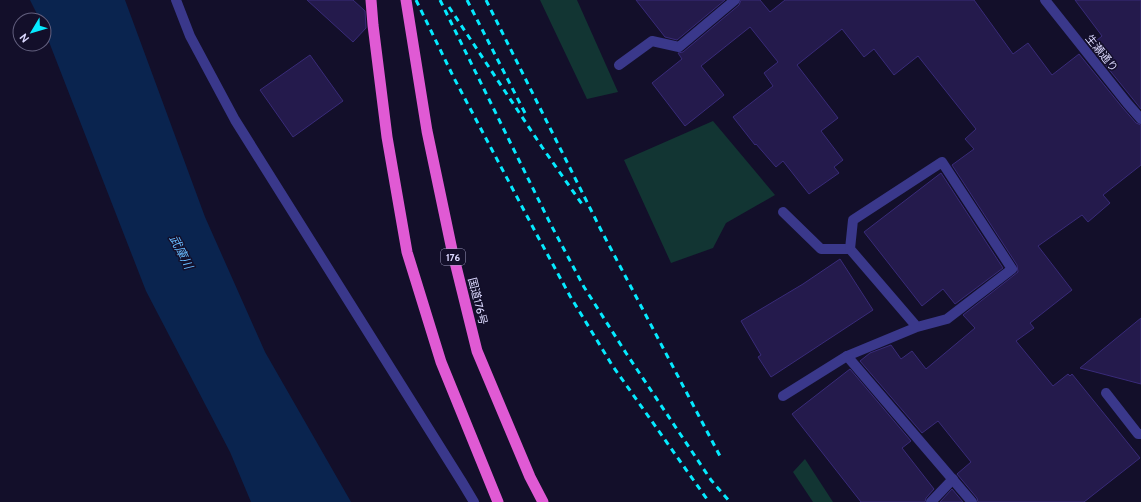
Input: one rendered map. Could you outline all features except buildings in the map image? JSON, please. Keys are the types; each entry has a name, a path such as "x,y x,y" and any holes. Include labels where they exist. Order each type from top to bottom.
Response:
{"highway":[{"path":"371,0 372,25 387,137 407,252 441,362 498,502"},
{"name":"国道176号","path":"406,0 427,131 452,250 477,351 530,477 543,502"}],"street":[{"path":"176,0 190,36 235,120 474,502"},
{"path":"619,65 652,41 679,47 735,0"},
{"name":"生瀬通り","path":"1044,0 1141,119"},
{"path":"783,396 847,356 917,327 947,318 1012,269 942,162 853,220 850,249 917,327"},
{"path":"783,212 822,249 850,249"},
{"path":"847,356 972,502"},
{"path":"1106,393 1138,434 1141,434"},
{"path":"931,502 953,479"}],"green space":[{"path":"540,0 577,0 618,92 587,99"},
{"path":"713,121 775,195 726,223 713,248 671,263 624,160"},
{"path":"805,459 833,502 813,502 793,472"}],"water":[{"name":"武庫川","path":"30,0 125,0 205,217 265,352 351,502 251,502 230,452 146,291 52,50 52,12 36,12"}],"railway":[{"path":"416,0 454,78 570,296 612,365 709,502"},
{"path":"440,0 550,223 584,287 711,480 730,502"},
{"path":"467,0 525,113"},
{"path":"486,0 601,230 721,458"},
{"path":"449,7 542,147 584,207"}]}
